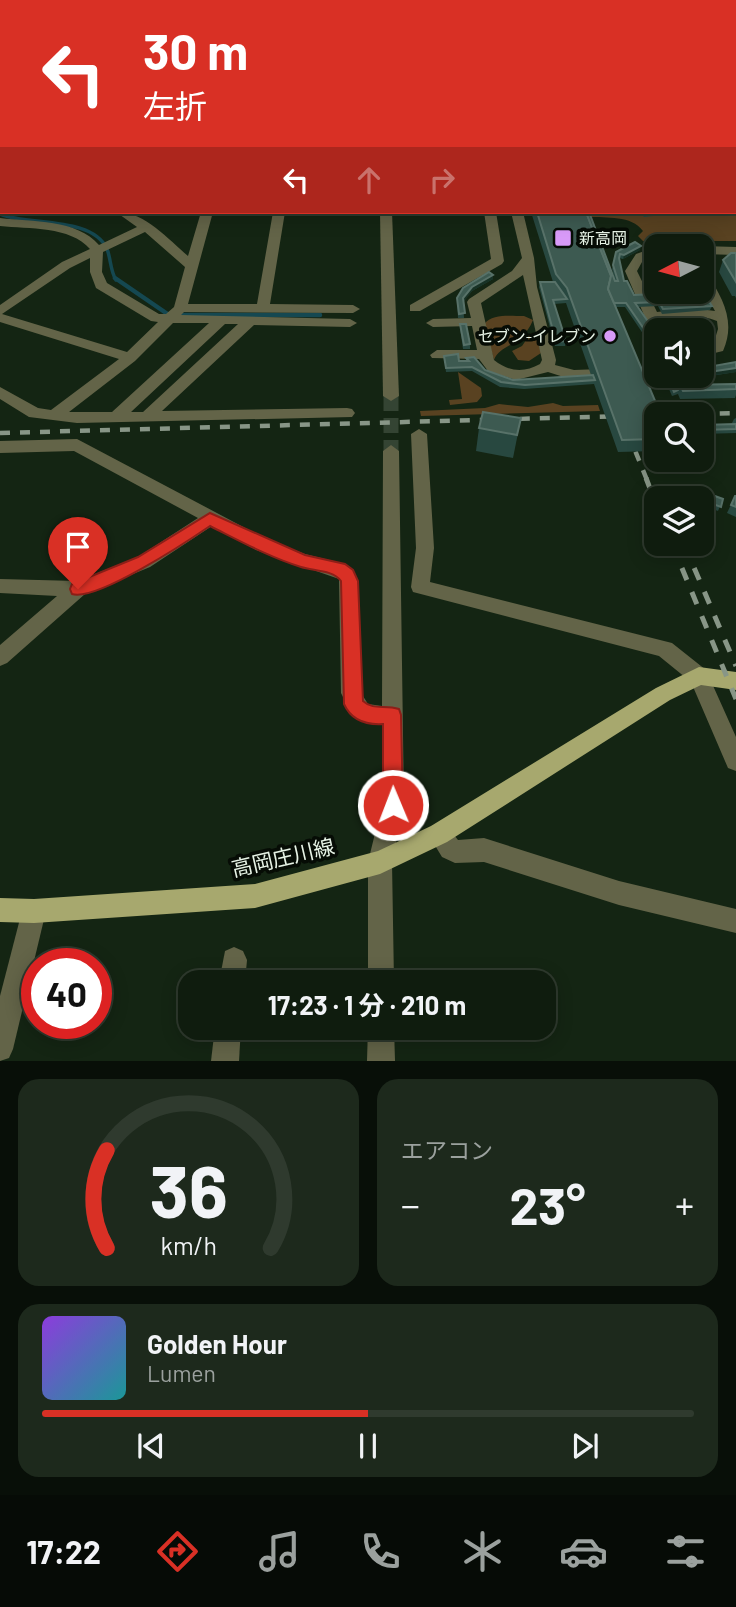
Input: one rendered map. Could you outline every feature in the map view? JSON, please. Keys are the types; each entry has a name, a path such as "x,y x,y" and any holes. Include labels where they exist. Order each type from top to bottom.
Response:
{"main road":[{"path":"699,676 736,681"},
{"name":"高岡庄川線","path":"0,910 34,911 255,896 380,862 439,834 663,694 699,676"}],"street":[{"path":"4,224 25,214"},
{"path":"125,214 146,227 192,266"},
{"path":"53,416 131,358 175,314 206,214"},
{"path":"263,308 279,214"},
{"path":"386,214 391,397"},
{"path":"415,308 498,261 490,214"},
{"path":"517,214 528,258 531,294 548,353 547,366"},
{"path":"4,224 67,230 85,236 97,250 96,272 101,285 156,317 175,314 263,308 351,316 220,321 175,314"},
{"path":"0,311 66,265 146,227"},
{"path":"714,252 736,251"},
{"path":"644,257 637,259 631,271 654,318"},
{"path":"528,258 517,274 474,302 484,354 493,368 513,376 532,374 547,366 573,375 644,372"},
{"path":"635,282 644,288"},
{"path":"476,317 478,305 494,295 510,292 531,294"},
{"path":"714,300 725,319 722,343 714,349"},
{"path":"658,318 696,312 713,313 725,319"},
{"path":"433,323 476,317"},
{"path":"0,318 131,358"},
{"path":"114,419 220,321"},
{"path":"145,418 250,321"},
{"path":"437,355 484,354"},
{"path":"0,392 34,413 53,416 114,419 347,413"},
{"path":"419,433 425,548 419,587 665,649 699,676 736,761"},
{"path":"0,447 77,444 262,545 303,561 339,569 347,575 353,704 363,713 373,716 392,715"},
{"path":"381,970 380,862 393,805 391,451"},
{"path":"0,657 78,589 144,562 210,519"},
{"path":"0,586 78,589"},
{"path":"439,834 452,852 473,848 484,850 619,893 736,921"},
{"path":"0,1049 34,911"},
{"path":"225,1061 227,1040"},
{"path":"381,1040 381,1061"}],"shaded area":[{"path":"587,214 736,214 736,241 714,241 714,234 644,234 643,241 638,236 643,231 638,226 618,218 588,217"},
{"path":"524,316 533,320 528,329 494,360 484,324 497,317"},
{"path":"531,333 537,333 541,353 529,361 518,360 512,351 522,346"},
{"path":"458,372 481,388 482,396 477,402 450,405 449,400 462,399"},
{"path":"553,403 563,406 598,405 600,411 421,416 420,411 485,408 499,404 528,407"}],"building":[{"path":"538,214 587,214 611,276 608,289 644,375 644,388 650,388 656,402 644,402 644,439 622,440 567,288 556,274"},
{"path":"587,214 590,214 615,281 618,281 613,265 616,252 635,242 641,246 624,255 620,254 619,258 624,281 627,281 634,295 644,295 644,303 635,303 646,318 644,329 626,303 614,303 608,289 611,276"},
{"path":"731,253 736,253 736,282 723,260"},
{"path":"489,272 493,275 472,287 463,298 465,313 459,314 457,298 463,288"},
{"path":"540,282 555,282 567,299 553,300 566,341 556,342"},
{"path":"660,304 712,306 663,309"},
{"path":"460,324 466,324 470,344 464,345"},
{"path":"458,354 459,361 469,361 466,358 474,357 485,370 513,380 593,375 595,380 525,385 501,382 472,367 446,368 444,356"},
{"path":"736,362 736,368 714,371 714,366"},
{"path":"714,384 736,384 736,389 683,391 682,388 714,388"},
{"path":"483,412 521,418 517,435 479,428"},
{"path":"736,424 736,429 714,430 714,425"},
{"path":"714,496 723,499 721,507 714,504"},
{"path":"736,496 736,507 731,505"}],"waterway":[{"path":"0,214 88,231 107,249 115,278"},
{"path":"115,278 169,315 320,315"}],"tunnel":[{"path":"391,396 391,451"}],"railway":[{"path":"0,433 736,413"},
{"path":"628,433 647,480"},
{"path":"646,478 649,486"},
{"path":"677,556 736,699"},
{"path":"689,556 736,666"}],"place":[{"name":"新高岡","path":"563,238"},
{"name":"セブン-イレブン","path":"610,336"}],"route":[{"path":"78,589 144,562 210,519 262,545 303,561 339,569 347,575 349,581 353,704 363,713 373,716 392,715 393,805"}]}
